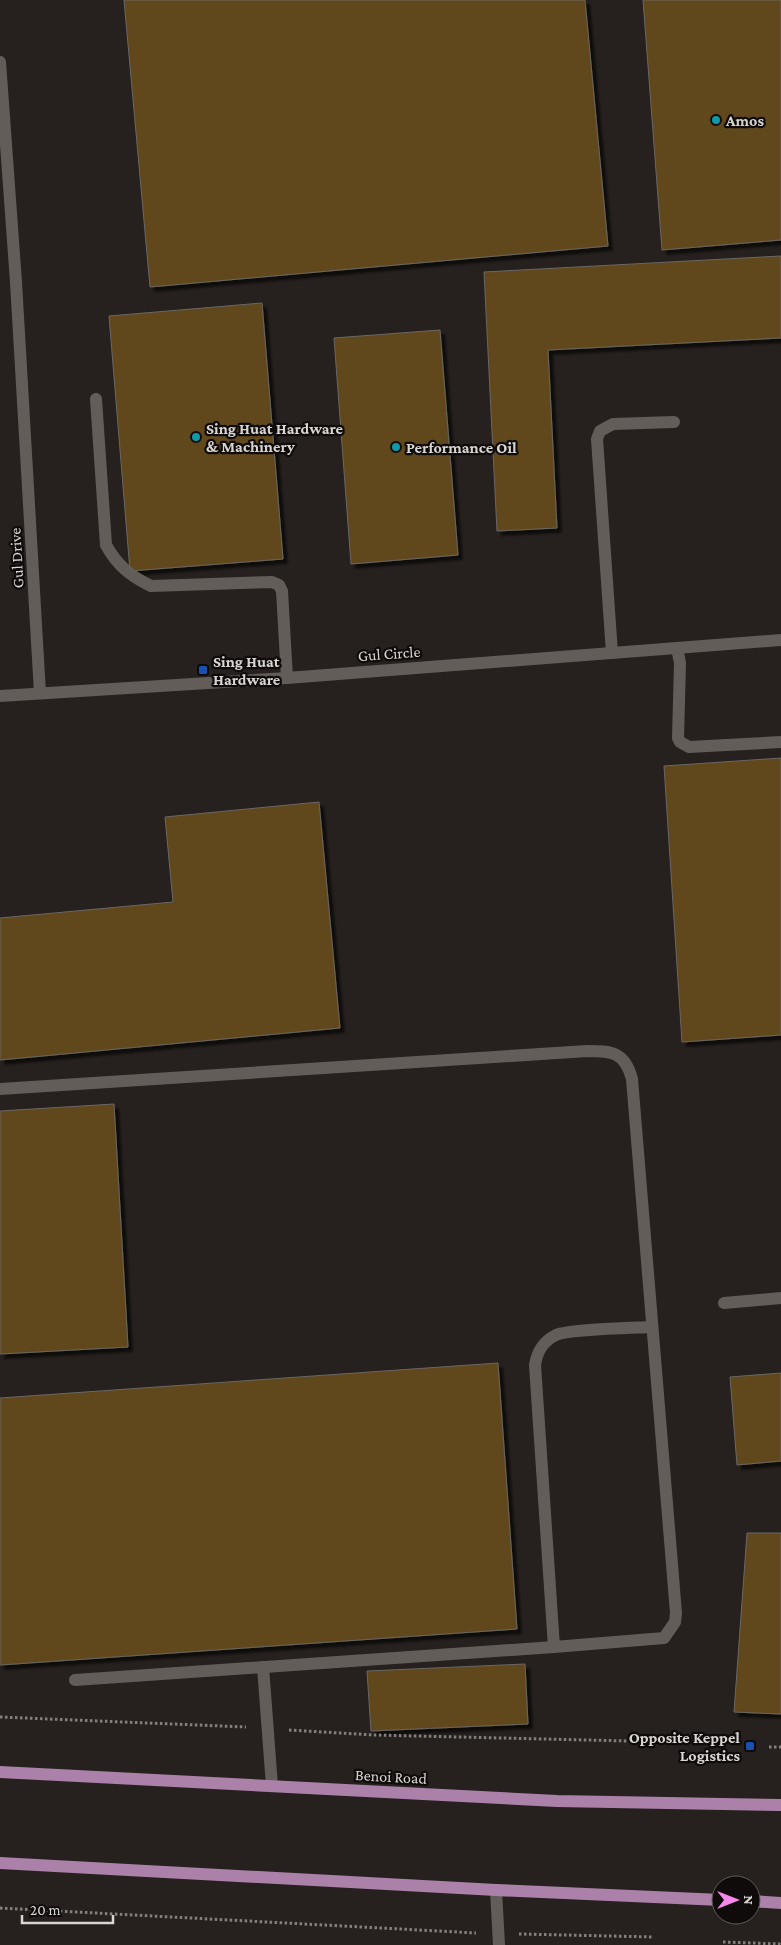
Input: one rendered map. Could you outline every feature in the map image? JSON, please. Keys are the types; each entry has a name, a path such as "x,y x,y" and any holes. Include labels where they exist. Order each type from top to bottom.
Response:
{"main road":[{"name":"Benoi Road","path":"0,1772 557,1801 781,1805"},
{"path":"0,1863 711,1900"},
{"path":"761,1901 781,1902"}],"street":[{"name":"Gul Drive","path":"0,62 2,110 17,292 40,693"},
{"path":"96,400 106,545 115,562 135,578 151,586 272,582 279,585 282,591 287,678"},
{"path":"612,653 598,439 600,431 613,424 674,422"},
{"name":"Gul Circle","path":"0,696 287,678 781,640"},
{"path":"677,648 680,663 678,738 680,742 689,747 781,742"},
{"path":"0,1089 587,1051 606,1051 617,1054 629,1066 632,1079 676,1622 664,1638 75,1680"},
{"path":"724,1304 781,1298"},
{"path":"554,1647 534,1365 538,1351 544,1344 561,1333 652,1327"},
{"path":"263,1667 272,1786"},
{"path":"496,1890 499,1940"}],"path":[{"path":"0,1717 268,1728 374,1736 671,1742"},
{"path":"769,1747 781,1747"},
{"path":"0,1908 499,1940 654,1937"},
{"path":"723,1942 781,1944"}],"building":[{"path":"124,0 585,0 608,246 150,287"},
{"name":"Amos","path":"643,0 781,0 781,240 662,250"},
{"path":"781,256 781,338 548,350 557,528 497,531 484,272"},
{"name":"Sing Huat Hardware & Machinery","path":"262,303 283,559 130,571 109,316"},
{"name":"Performance Oil","path":"440,330 458,555 351,564 334,338"},
{"path":"781,758 781,1035 682,1042 664,766"},
{"path":"319,802 340,1028 0,1060 0,918 173,902 165,817"},
{"path":"114,1104 128,1347 0,1354 0,1111"},
{"path":"498,1363 517,1629 0,1665 0,1398"},
{"path":"781,1373 781,1461 737,1465 730,1377"},
{"path":"747,1533 781,1533 781,1714 734,1712"},
{"path":"525,1664 528,1724 371,1731 367,1671"}],"place":[{"name":"Amos","path":"716,120"},
{"name":"Sing Huat Hardware & Machinery","path":"196,437"},
{"name":"Performance Oil","path":"396,447"},
{"name":"Sing Huat Hardware","path":"203,670"},
{"name":"Opposite Keppel Logistics","path":"750,1746"}]}
